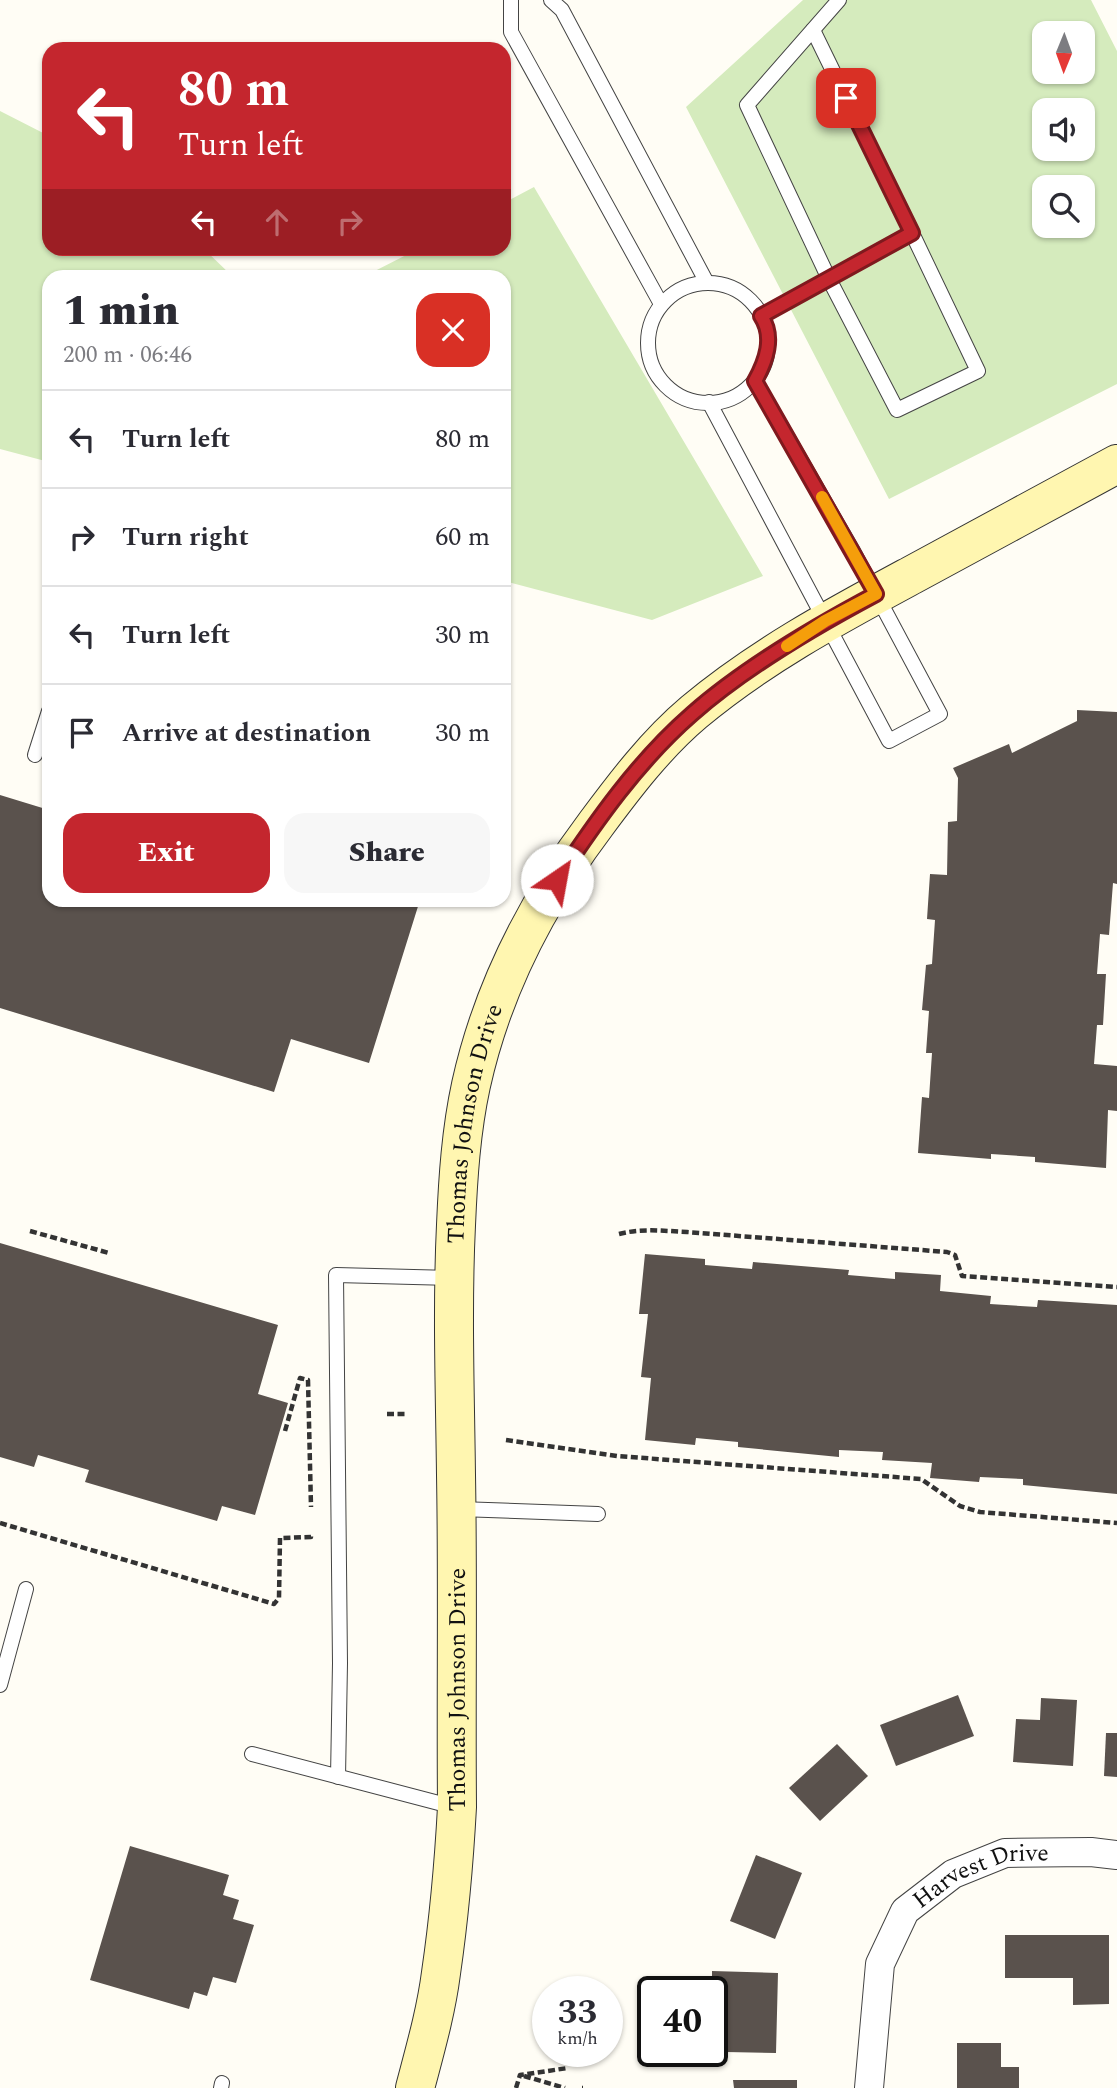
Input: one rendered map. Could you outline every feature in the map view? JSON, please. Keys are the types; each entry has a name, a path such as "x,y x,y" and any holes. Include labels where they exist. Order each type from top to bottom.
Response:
{"street":[{"name":"Thomas Johnson Drive","path":"415,2088 428,2042 441,1974 455,1853 457,1509 453,1279 461,1144 471,1083 491,1018 513,962 545,899 582,843 654,752 692,713 825,621 1117,464"},
{"name":"Harvest Drive","path":"869,2088 880,1964 905,1911 953,1874 1005,1853 1117,1854"}],"lane":[{"path":"511,0 511,32 661,304"},
{"path":"551,0 562,10 707,284"},
{"path":"813,30 978,371 897,410 829,279 747,105 839,0"},
{"path":"761,316 912,233"},
{"path":"697,283 707,284 718,283 738,290 754,303 765,322 769,342 765,363 755,381 739,395 703,403 685,398 669,388 656,374 649,357 648,339 652,320 661,304 678,290 697,283"},
{"path":"709,402 889,741 940,714 876,594 755,381"},
{"path":"35,755 42,733"},
{"path":"338,1777 340,1663 336,1275 453,1279"},
{"path":"457,1509 598,1514"},
{"path":"0,1685 26,1590"},
{"path":"253,1754 457,1807"}],"path":[{"path":"619,1234 646,1230 687,1232 947,1252 955,1255 962,1276 1117,1287"},
{"path":"30,1231 109,1253"},
{"path":"285,1431 300,1378 308,1380 311,1510"},
{"path":"387,1414 407,1414"},
{"path":"506,1440 617,1456 921,1479 960,1506 980,1512 1117,1523"},
{"path":"0,1523 274,1604 279,1598 281,1538 311,1537 311,1524"},
{"path":"520,2075 568,2068"},
{"path":"516,2088 520,2075"},
{"path":"520,2075 565,2088"}],"green space":[{"path":"803,0 1091,0 1117,51 1117,384 889,499 686,107"},
{"path":"0,111 42,132 42,256 211,256 226,270 42,270 42,460 0,449"},
{"path":"534,187 763,576 652,620 511,583 511,270 377,270 404,256 511,256 511,199"}],"building":[{"path":"1077,710 1117,712 1117,884 1113,883 1109,935 1100,934 1097,974 1106,974 1103,1025 1097,1025 1094,1064 1117,1066 1117,1111 1108,1110 1106,1168 1035,1162 1035,1157 991,1154 991,1159 918,1153 922,1097 929,1098 932,1053 926,1053 929,1011 922,1010 926,965 932,964 935,920 927,919 930,874 947,875 948,822 957,821 958,778 953,768 1009,744 1012,753 1077,721"},
{"path":"0,795 42,808 42,907 418,907 369,1063 291,1039 274,1092 0,1008"},
{"path":"0,1243 278,1325 258,1394 288,1403 255,1515 222,1506 217,1521 85,1482 89,1470 38,1455 34,1467 0,1457"},
{"path":"645,1254 705,1259 705,1265 752,1269 753,1262 849,1270 848,1275 895,1279 895,1272 941,1275 940,1291 991,1296 990,1304 1037,1307 1038,1300 1117,1305 1117,1494 1023,1485 1023,1479 980,1477 979,1482 930,1478 932,1463 882,1460 883,1452 839,1450 839,1457 738,1447 738,1442 696,1438 695,1445 645,1440 651,1378 641,1377 648,1314 639,1314"},
{"path":"958,1695 974,1736 896,1766 880,1725"},
{"path":"1041,1698 1077,1700 1073,1766 1013,1762 1016,1719 1040,1720"},
{"path":"1106,1733 1117,1733 1117,1777 1104,1776"},
{"path":"837,1744 868,1776 820,1821 789,1788"},
{"path":"130,1846 229,1875 223,1895 239,1900 233,1919 254,1925 236,1983 213,1977 207,1996 194,1992 189,2009 90,1980"},
{"path":"756,1855 802,1873 775,1939 730,1921"},
{"path":"1005,1935 1109,1935 1109,2004 1073,2005 1073,1978 1005,1978"},
{"path":"712,1971 778,1973 776,2053 728,2052 728,1976 712,1976"},
{"path":"957,2043 1001,2043 1001,2067 1019,2067 1019,2088 957,2088"},
{"path":"733,2080 797,2080 797,2088 734,2088"}],"slow traffic":[{"path":"787,646 825,621 876,594 822,497"}],"route":[{"path":"557,880 616,797 692,713 776,652 825,621 876,594 755,381 765,363 769,342 761,316 912,233 846,98"}]}
